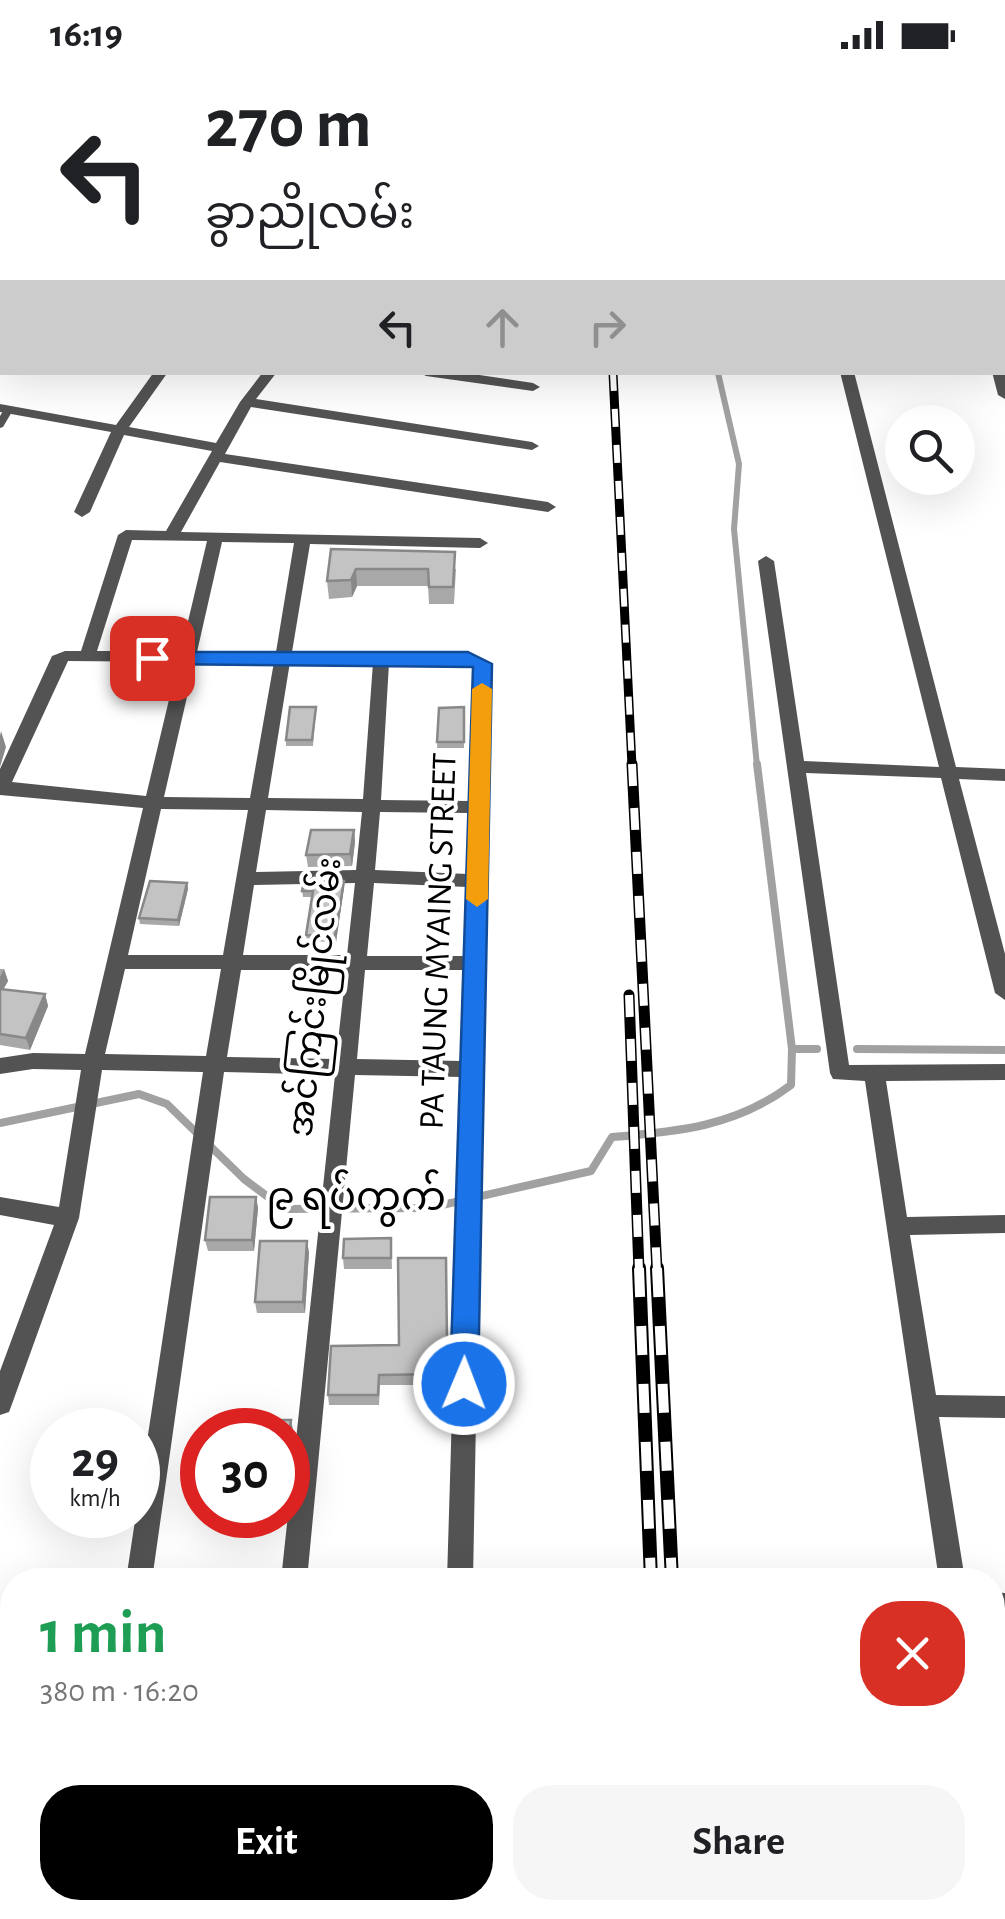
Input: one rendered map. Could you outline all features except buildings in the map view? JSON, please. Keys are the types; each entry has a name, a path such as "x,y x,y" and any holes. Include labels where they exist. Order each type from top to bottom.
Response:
{"street":[{"path":"82,512 120,431 158,375"},
{"path":"172,534 247,402 268,375"},
{"path":"447,375 533,387"},
{"path":"848,375 1005,993"},
{"path":"247,402 532,446"},
{"path":"4,409 218,453 548,507"},
{"path":"87,657 122,539 131,534 480,543"},
{"path":"0,1404 68,1218 92,1062 216,535"},
{"path":"140,1568 215,1064 302,537"},
{"path":"766,561 840,1073 1005,1072"},
{"name":"PA TAUNG MYAING STREET","path":"381,660 468,658 482,664 460,1568"},
{"path":"381,660 58,660 0,788 152,804 480,807"},
{"name":"အင်ကြင်းမြိုင်လမ်း","path":"295,1568 372,806 381,660"},
{"path":"796,767 1005,776"},
{"path":"246,879 364,876 478,881"},
{"path":"117,962 474,963"},
{"path":"0,1066 33,1061 470,1069"},
{"path":"874,1074 950,1568"},
{"path":"0,1206 68,1218"},
{"path":"899,1226 1005,1224"},
{"path":"926,1406 1005,1407"}],"lane":[{"path":"0,425 4,409"}],"waterway":[{"path":"718,375 739,464 734,529 757,766"},
{"path":"757,764 792,1049"},
{"path":"0,1123 139,1094 167,1104 244,1179 284,1209 429,1208 591,1171 612,1137 683,1129 750,1110 791,1085 792,1049"},
{"path":"792,1049 817,1049"},
{"path":"857,1049 1005,1050"}],"railway":[{"path":"613,375 632,766"},
{"path":"632,764 657,1271"},
{"path":"629,995 639,1271"},
{"path":"639,1268 651,1568"},
{"path":"657,1268 671,1568"}],"slow traffic":[{"path":"477,899 482,689"}],"district":[{"name":"၉ ရပ်ကွက်","path":"356,1196"}],"route":[{"path":"152,658 468,658 482,664 464,1384"}]}
